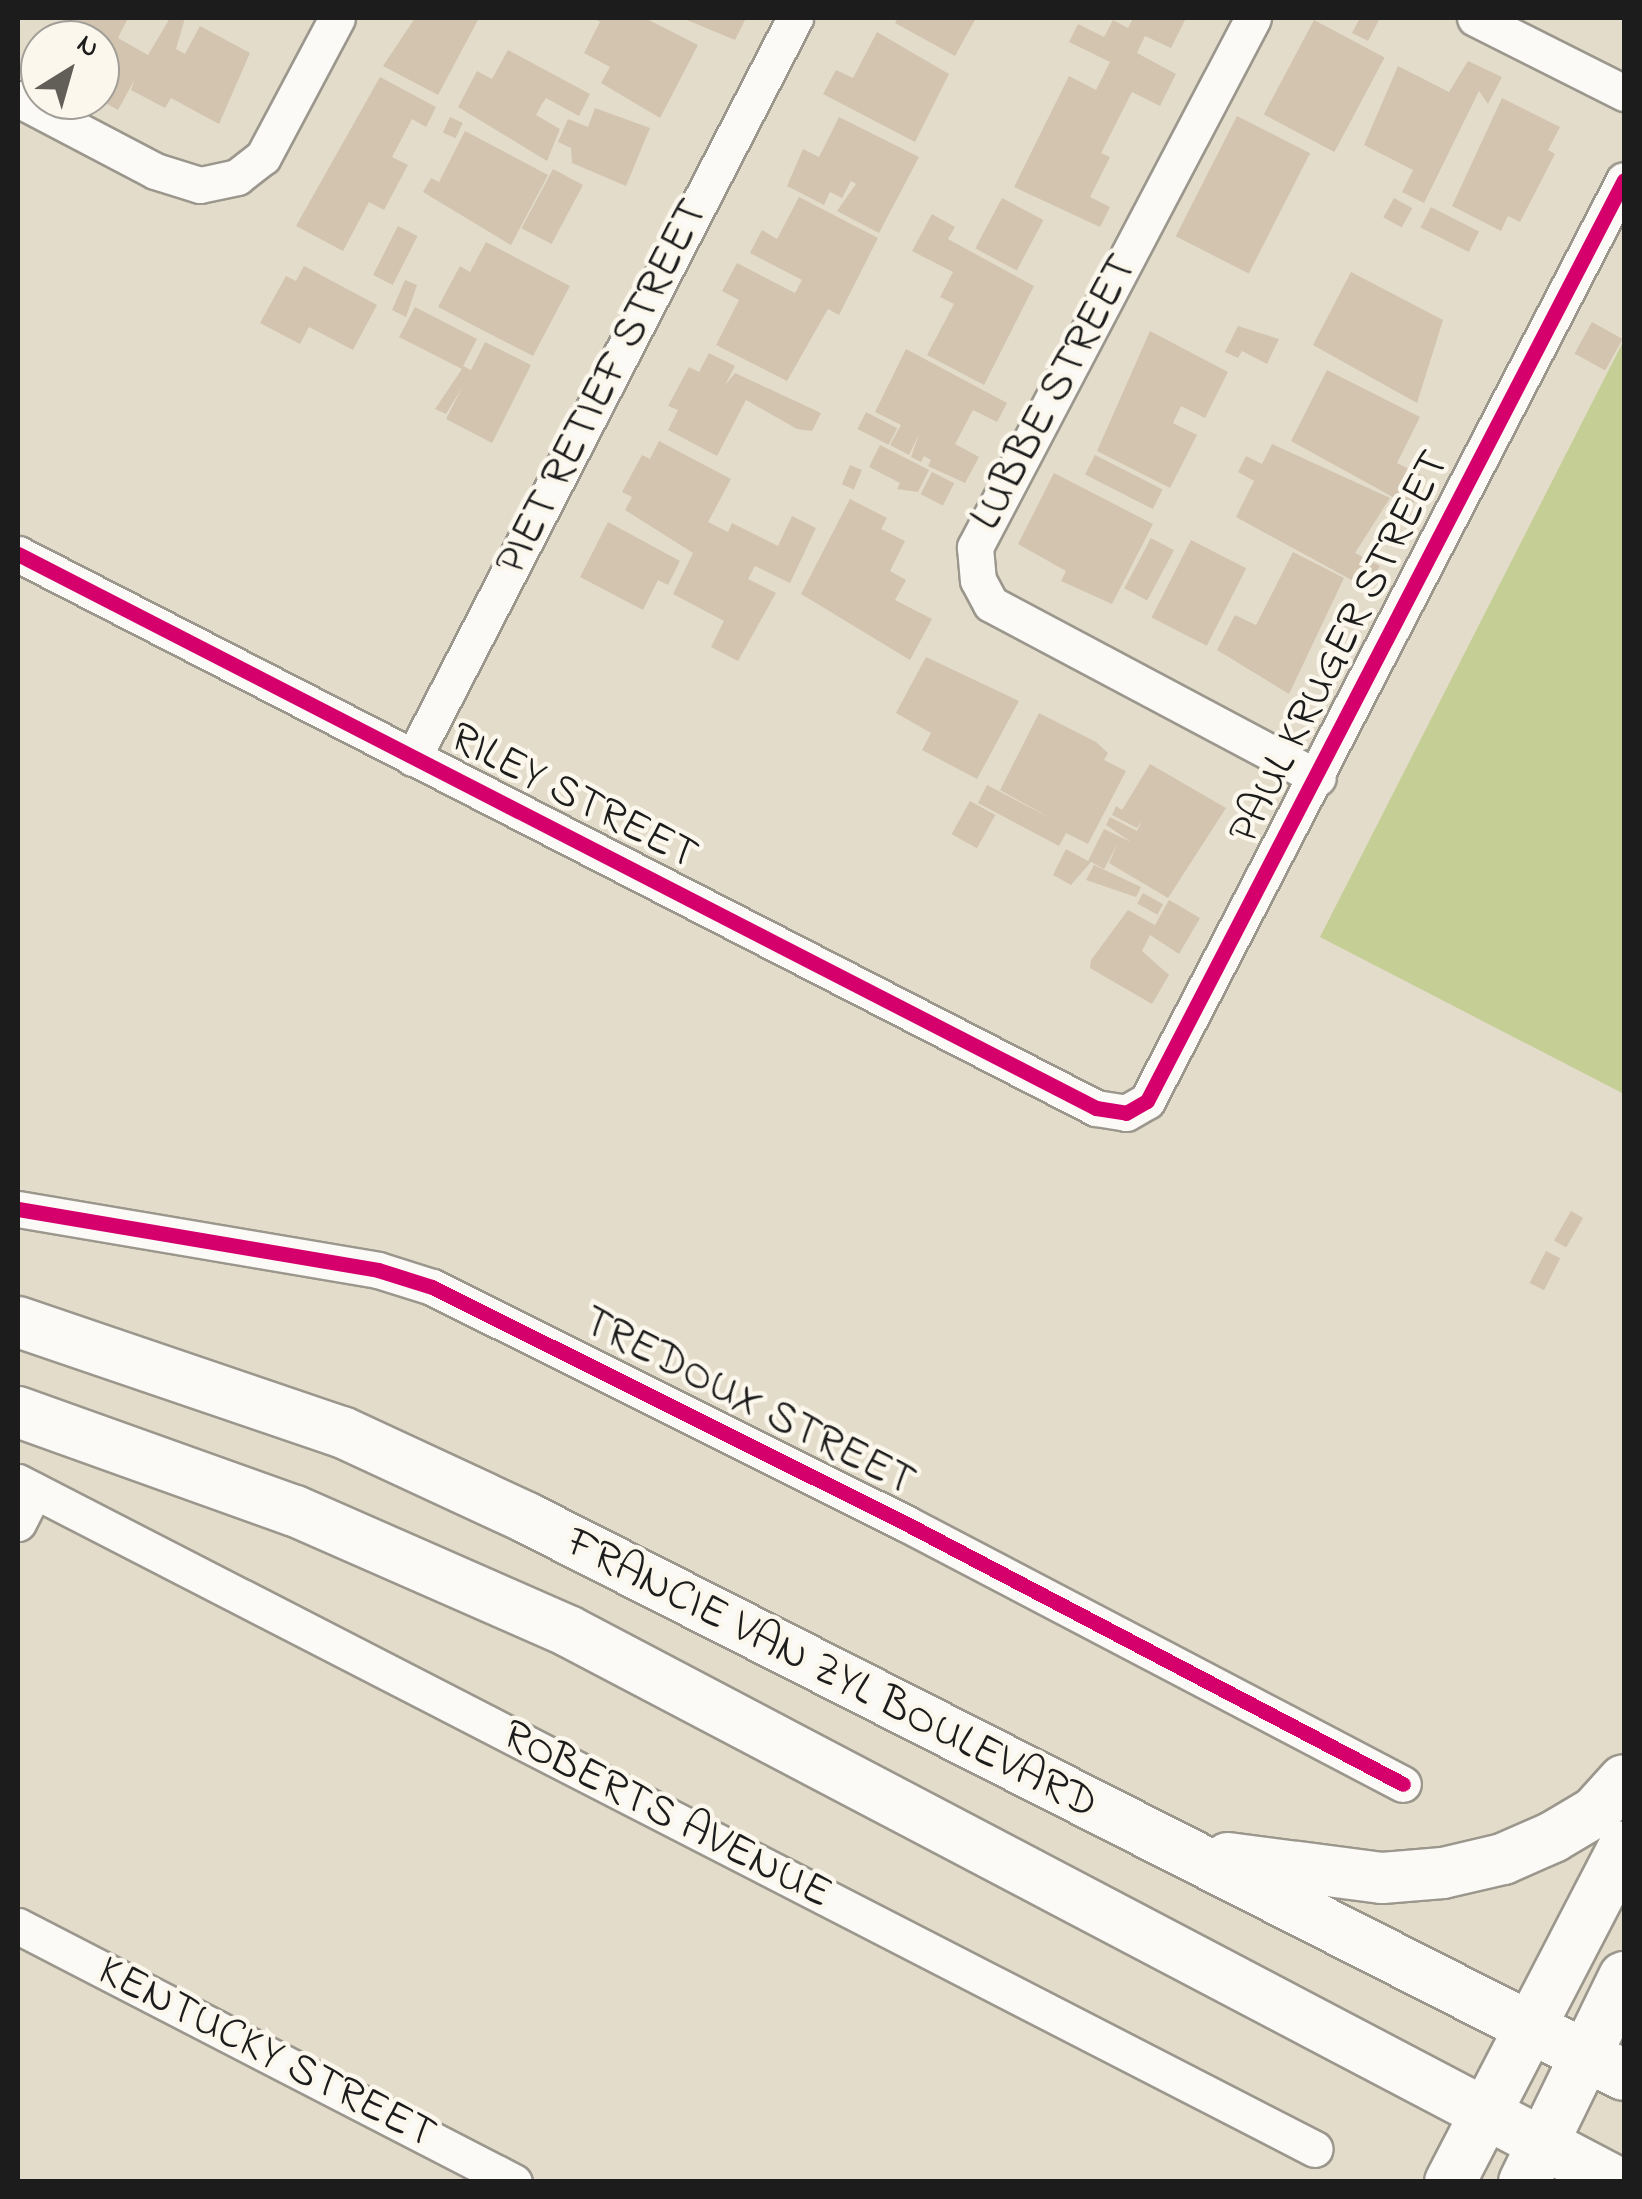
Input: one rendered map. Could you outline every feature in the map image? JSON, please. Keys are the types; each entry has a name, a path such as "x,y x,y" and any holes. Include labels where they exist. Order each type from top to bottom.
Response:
{"main road":[{"name":"FRANCIE VAN ZYL BOULEVARD","path":"18,1322 342,1432 527,1518 1142,1834 1604,2065"},
{"name":"FRANCIE VAN ZYL BOULEVARD","path":"18,1412 295,1511 568,1631 1485,2112 1533,2162 1616,2182"},
{"path":"1142,1834 1295,1871 1382,1878 1443,1872 1503,1859 1553,1836 1594,1812 1624,1780"},
{"path":"1450,2182 1624,1846"},
{"path":"1533,2162 1604,2065 1624,1977"}],"street":[{"path":"18,99 155,171 200,185 237,177 264,156 336,18"},
{"name":"PIET RETIEF STREET","path":"413,758 795,18"},
{"name":"LUBBE STREET","path":"1254,18 975,547 978,580 990,604 1318,778"},
{"path":"1475,18 1624,93"},
{"name":"PAUL KRUGER STREET","path":"1096,1108 1126,1113 1146,1101 1318,778 1624,180"},
{"name":"RILEY STREET","path":"18,554 1096,1108"},
{"name":"TREDOUX STREET","path":"18,1209 378,1270 432,1286 904,1523 1403,1784"},
{"path":"18,1524 26,1486"},
{"name":"ROBERTS AVENUE","path":"26,1486 1315,2149"},
{"name":"KENTUCKY STREET","path":"18,1926 514,2182"}],"green space":[{"path":"1624,340 1624,1094 1320,937"}],"building":[{"path":"128,18 120,34 120,20 64,20"},
{"path":"170,18 185,18 176,49 185,54 200,26 250,53 219,124 171,98 165,108 131,90 135,79 120,106 120,39 148,55"},
{"path":"415,18 479,18 438,95 383,66"},
{"path":"593,18 645,18 698,45 660,118 601,83 610,67 584,53 600,22"},
{"path":"682,18 740,18 745,20 735,40"},
{"path":"898,18 976,18 955,56 895,23"},
{"path":"1133,18 1186,18 1171,48 1145,36 1137,53 1176,74 1160,106 1132,92 1101,153 1110,157 1090,197 1110,207 1100,227 1014,187 1069,76 1096,90 1110,62 1069,42 1078,24 1104,37 1113,20 1128,28"},
{"path":"1360,18 1380,18 1368,41 1352,33"},
{"path":"1314,20 1385,58 1334,152 1264,114"},
{"path":"877,32 949,74 915,142 823,94 836,70 853,78"},
{"path":"508,50 590,94 579,116 546,98 542,104 536,115 560,129 547,161 458,107 477,71 492,79"},
{"path":"1468,61 1502,77 1488,104 1479,91 1424,203 1402,192 1413,170 1364,145 1398,66 1449,92"},
{"path":"380,77 436,107 426,127 412,119 392,157 408,165 384,210 369,202 343,251 296,226"},
{"path":"1502,98 1560,127 1548,150 1555,154 1520,222 1508,216 1501,231 1452,206"},
{"path":"595,108 650,128 626,186 572,163 571,148 558,142 568,119 588,127"},
{"path":"1237,116 1310,153 1249,274 1176,236"},
{"path":"450,117 463,123 456,138 443,132"},
{"path":"839,117 919,157 879,233 837,211 856,184 851,181 842,198 830,192 824,205 787,186 803,149 819,157"},
{"path":"465,131 548,175 511,245 423,192 431,178 439,182"},
{"path":"553,169 583,185 552,244 522,228"},
{"path":"799,197 878,238 839,315 828,309 787,381 716,345 739,300 722,291 737,263 795,293 802,280 750,253 762,230 777,239"},
{"path":"1002,198 1043,220 1017,270 975,248"},
{"path":"1394,198 1412,208 1402,227 1383,217"},
{"path":"1431,207 1479,232 1469,252 1421,227"},
{"path":"932,214 955,227 948,239 1034,286 984,385 927,355 954,304 940,297 953,272 912,251"},
{"path":"398,226 418,236 393,285 373,275"},
{"path":"486,242 570,286 533,356 438,307 460,266 470,272"},
{"path":"304,266 377,305 353,350 309,327 300,344 260,323 286,276 296,281"},
{"path":"1351,272 1443,320 1417,403 1313,345"},
{"path":"405,280 417,285 406,317 392,310"},
{"path":"415,307 477,339 463,366 471,370 485,342 531,365 492,443 446,419 463,386 446,414 435,409 462,369 399,337"},
{"path":"1592,322 1623,339 1605,370 1575,353"},
{"path":"1238,326 1279,339 1267,364 1242,351 1238,358 1225,352"},
{"path":"1150,331 1228,372 1205,418 1181,406 1173,423 1197,435 1170,488 1097,451"},
{"path":"906,349 1007,403 997,422 973,410 955,444 979,457 965,483 928,466 931,460 924,456 921,462 911,457 919,434 909,455 890,445 901,425 875,412"},
{"path":"709,353 735,366 725,385 735,373 821,413 812,431 797,429 746,400 717,456 668,430 678,410 668,406 689,367 699,372"},
{"path":"1327,370 1420,417 1397,463 1426,477 1411,507 1291,441"},
{"path":"866,412 897,428 889,445 857,429"},
{"path":"659,441 731,479 708,522 728,532 732,523 778,546 792,516 816,528 790,583 755,566 748,579 776,593 738,661 711,647 724,621 673,594 693,553 625,510 632,497 622,492 642,455 650,459"},
{"path":"1272,444 1390,498 1355,553 1380,566 1368,589 1236,517 1254,481 1238,472 1246,456 1262,464"},
{"path":"880,445 929,470 918,492 897,489 900,483 869,467"},
{"path":"1095,455 1163,490 1153,509 1085,475"},
{"path":"850,465 862,470 854,489 842,484"},
{"path":"932,472 954,483 943,506 921,494"},
{"path":"1054,473 1153,524 1112,604 1061,581 1066,571 1018,544"},
{"path":"850,499 887,518 881,529 905,541 890,571 906,580 895,600 932,619 910,660 801,594"},
{"path":"608,522 680,561 668,585 658,580 643,610 580,577"},
{"path":"1151,538 1174,550 1147,601 1124,588"},
{"path":"1191,540 1246,568 1207,646 1152,618"},
{"path":"1293,552 1344,578 1289,694 1217,650 1235,615 1256,625"},
{"path":"926,657 1019,701 977,779 922,750 931,733 896,713"},
{"path":"1039,713 1096,742 1108,753 1104,760 1126,771 1088,844 1066,833 1059,846 978,803 987,785 1054,820 1000,790"},
{"path":"1150,764 1226,808 1168,898 1109,863 1118,843 1104,869 1091,862 1071,885 1053,875 1066,849 1088,861 1104,829 1131,842 1106,825 1110,817 1137,831 1142,821 1137,828 1112,815 1116,806 1122,810"},
{"path":"970,801 995,815 977,848 952,834"},
{"path":"1094,865 1141,887 1136,897 1086,880"},
{"path":"1143,893 1163,904 1157,915 1137,903"},
{"path":"1169,900 1200,918 1179,954 1150,935 1142,951 1169,975 1152,1004 1090,968 1091,960 1128,910 1155,925"},
{"path":"1571,1211 1583,1218 1566,1247 1554,1240"},
{"path":"1546,1251 1560,1258 1544,1290 1530,1283"}],"cycle path":[{"path":"18,554 1096,1108 1126,1113 1147,1101 1624,180"},
{"path":"18,1209 378,1270 432,1287 905,1523 1403,1784"}]}
